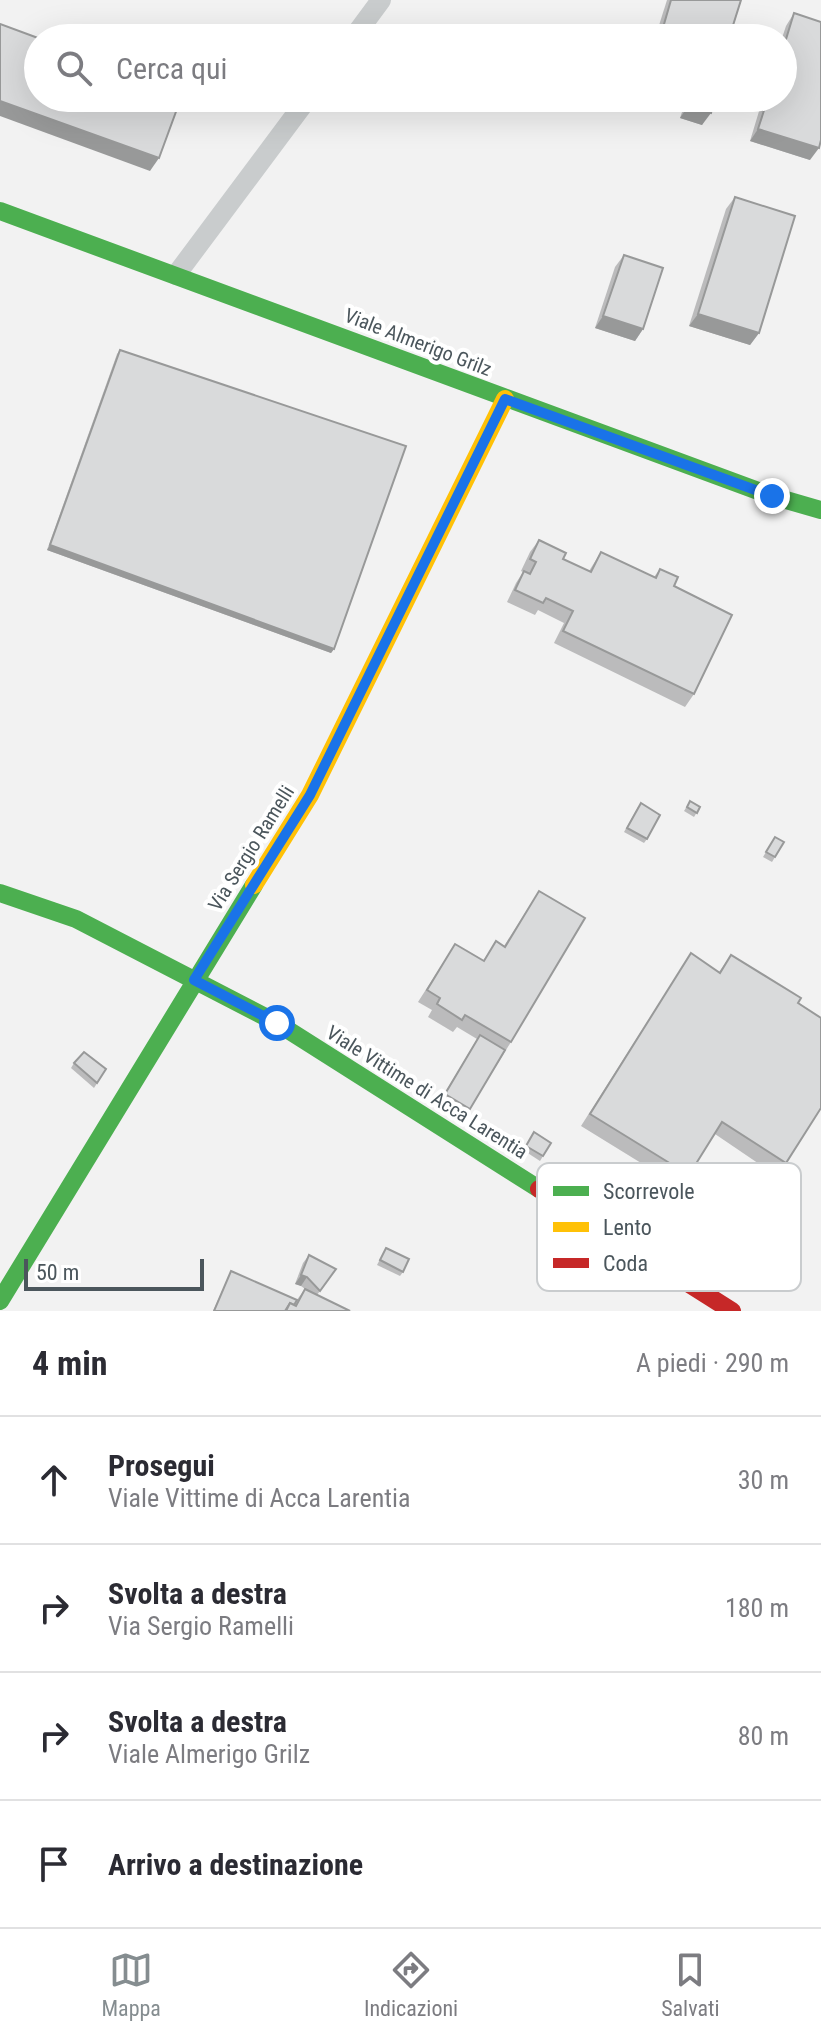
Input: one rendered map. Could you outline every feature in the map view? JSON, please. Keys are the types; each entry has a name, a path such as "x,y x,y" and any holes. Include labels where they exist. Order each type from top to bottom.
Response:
{"street":[{"path":"363,24 381,0"},
{"path":"176,275 298,112"},
{"name":"Viale Almerigo Grilz","path":"0,211 505,399 772,496 821,510"},
{"name":"Via Sergio Ramelli","path":"0,1301 310,795 505,399"},
{"name":"Viale Vittime di Acca Larentia","path":"0,893 76,919 277,1023 537,1188"},
{"name":"Viale Vittime di Acca Larentia","path":"700,1291 732,1311"}],"building":[{"path":"671,0 741,0 733,24 664,24"},
{"path":"794,13 821,22 819,148 758,129 763,112 797,112 797,24 791,24"},
{"path":"0,24 24,33 24,110 0,101"},
{"path":"31,112 176,112 159,158"},
{"path":"735,197 795,216 759,333 698,314"},
{"path":"624,255 663,268 643,329 603,316"},
{"path":"120,350 406,446 334,649 50,545"},
{"path":"539,540 566,553 563,559 591,572 601,552 656,578 660,569 678,577 674,586 732,615 694,694 563,631 573,611 546,598 543,603 515,590 524,571 530,574 536,562 530,559"},
{"path":"690,801 700,807 697,813 687,807"},
{"path":"641,803 660,815 647,839 627,828"},
{"path":"775,837 784,842 775,857 766,852"},
{"path":"539,891 585,918 511,1042 465,1015 462,1020 437,1004 440,998 427,990 455,944 484,961 496,941 505,947"},
{"path":"691,953 720,973 731,955 801,998 798,1003 821,1018 821,1108 786,1163 722,1122 696,1163 670,1163 590,1114"},
{"path":"480,1035 505,1050 470,1109 445,1094"},
{"path":"84,1052 106,1069 97,1083 74,1063"},
{"path":"534,1132 551,1143 543,1156 526,1146"},
{"path":"386,1248 409,1259 403,1272 380,1260"},
{"path":"309,1255 336,1269 320,1291 301,1275"},
{"path":"231,1271 297,1300 294,1305 290,1303 285,1311 214,1311"},
{"path":"305,1289 350,1311 286,1311 290,1303 296,1306"}],"traffic: fast":[{"path":"0,211 772,496 821,510"},
{"path":"0,1301 254,885"},
{"path":"0,893 76,919 277,1023 537,1188"}],"traffic: slow":[{"path":"254,885 310,795 505,399"}],"traffic: jam":[{"path":"700,1291 732,1311"}],"route":[{"path":"277,1023 194,980 310,795 505,399 772,496"}]}
